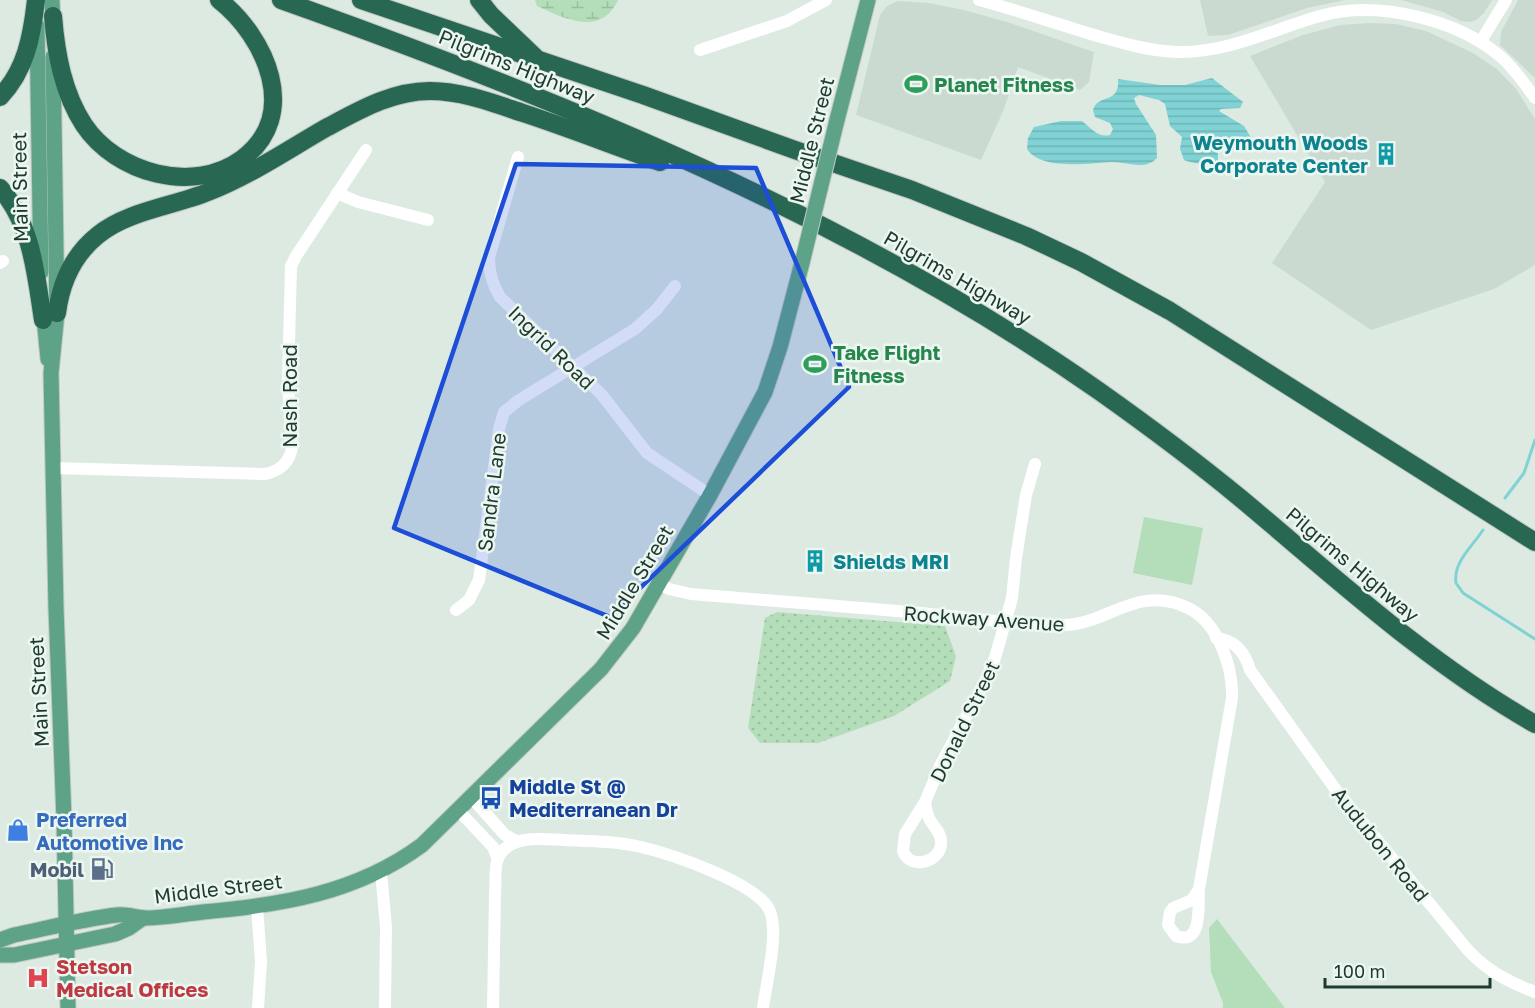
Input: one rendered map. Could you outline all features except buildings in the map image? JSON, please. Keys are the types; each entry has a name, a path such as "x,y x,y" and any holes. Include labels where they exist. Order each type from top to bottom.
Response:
{"highway":[{"path":"0,97 14,81 25,59 37,0"},
{"path":"53,8 58,56 66,87 78,115 90,134 114,154 139,168 167,176 194,177 220,171 235,164 249,153 264,132 272,107 272,82 261,48 240,18 219,0"},
{"name":"Pilgrims Highway","path":"282,0 429,54 625,134 788,210 930,284 1090,385 1210,474 1415,645 1472,686 1535,724"},
{"name":"Pilgrims Highway","path":"361,0 912,189 969,211 1062,253 1170,311 1535,542"},
{"path":"479,0 539,60"},
{"path":"50,317 74,262 87,245 106,229 127,219 219,188 362,109 382,100 410,93 447,92 488,102 598,139 788,210"},
{"path":"0,188 18,215 27,238 50,317"}],"main road":[{"name":"Main Street","path":"37,0 50,317 56,619 68,1008"},
{"name":"Middle Street","path":"0,940 14,935 119,915 143,918 258,908 334,890 381,872 402,860 459,811 601,669 624,642 659,584 765,392 777,359 868,0"},
{"name":"Main Street","path":"50,317 53,8"},
{"name":"Middle Street","path":"0,955 14,955 122,932 143,918"}],"street":[{"path":"700,50 787,21 826,0"},
{"path":"979,0 1119,42 1163,51 1220,48 1323,15 1363,10 1408,14 1433,21 1481,41 1502,58 1535,98"},
{"path":"1481,41 1506,0"},
{"name":"Nash Road","path":"53,468 265,474 281,468 289,459 292,447 288,383 291,266 366,150"},
{"name":"Ingrid Road","path":"518,157 489,258 491,281 500,297 602,395 647,453 710,495"},
{"path":"338,193 358,202 428,220"},
{"name":"Sandra Lane","path":"456,610 464,605 474,591 481,571 502,417 513,404 635,329 657,309 675,285"},
{"name":"Donald Street","path":"925,802 930,819 940,834 941,847 933,858 914,862 904,855 903,840 925,802 940,766 990,670 1006,622 1012,598 1026,495 1035,464"},
{"name":"Rockway Avenue","path":"659,584 691,594 1064,626 1076,624 1124,605 1154,601 1189,608 1203,619 1216,638 1225,656 1232,690 1230,720 1199,889"},
{"name":"Audubon Road","path":"1216,638 1229,640 1247,658 1251,670 1336,790 1467,949 1478,961 1501,977 1535,992"},
{"path":"1230,673 1251,670"},
{"path":"472,798 505,835 516,841"},
{"path":"459,811 493,847 498,859 494,927 494,1008"},
{"path":"498,859 505,849 516,841 544,839 592,841 640,847 662,853 735,881 751,891 769,909 774,926 763,1008"},
{"path":"381,872 386,927 385,1008"},
{"path":"258,908 261,962 258,1008"}],"highlighted area":[{"path":"516,164 756,168 849,387 610,617 394,528"}],"shaded area":[{"path":"1200,0 1345,0 1307,8 1228,35 1208,36"},
{"path":"1401,0 1492,0 1484,13 1470,22"},
{"path":"1518,0 1535,0 1535,78 1500,45 1501,32"},
{"path":"898,1 929,3 964,10 1007,22 1094,52 1089,82 1080,90 1018,67 1004,109 981,160 856,115 880,15 887,6"},
{"path":"1396,24 1426,31 1473,53 1497,69 1516,89 1535,119 1535,265 1494,289 1371,330 1272,263 1325,182 1250,56 1303,35 1340,25"}],"green space":[{"path":"535,0 618,0 611,11 602,18 592,22 582,22 570,20 537,6"},
{"path":"1144,517 1203,528 1192,585 1133,573"},
{"path":"777,612 945,626 956,656 950,681 894,716 818,743 760,743 748,728 765,618"},
{"path":"1217,919 1285,1008 1223,1008 1211,972 1209,928"}],"water":[{"path":"1212,78 1243,102 1240,108 1219,111 1244,126 1253,141 1252,145 1240,148 1225,144 1211,135 1209,139 1218,154 1218,161 1201,163 1184,160 1180,149 1182,137 1170,126 1165,104 1159,100 1139,95 1134,98 1136,104 1156,135 1157,158 1152,162 1142,165 1112,162 1054,163 1034,156 1027,149 1028,138 1034,127 1061,121 1082,121 1098,134 1110,135 1113,129 1110,123 1095,117 1093,110 1099,102 1116,92 1118,79 1160,85 1185,85"}],"waterway":[{"path":"1505,498 1524,473 1535,440"},
{"path":"1483,530 1460,561 1456,583 1463,593 1535,639"}],"place":[{"name":"Planet Fitness","path":"916,84"},
{"name":"Weymouth Woods Corporate Center","path":"1386,154"},
{"name":"Take Flight Fitness","path":"815,364"},
{"name":"Shields MRI","path":"815,561"},
{"name":"Middle St @ Mediterranean Dr","path":"491,798"},
{"name":"Preferred Automotive Inc","path":"18,830"},
{"name":"Mobil","path":"102,869"},
{"name":"Stetson Medical Offices","path":"38,978"}]}
